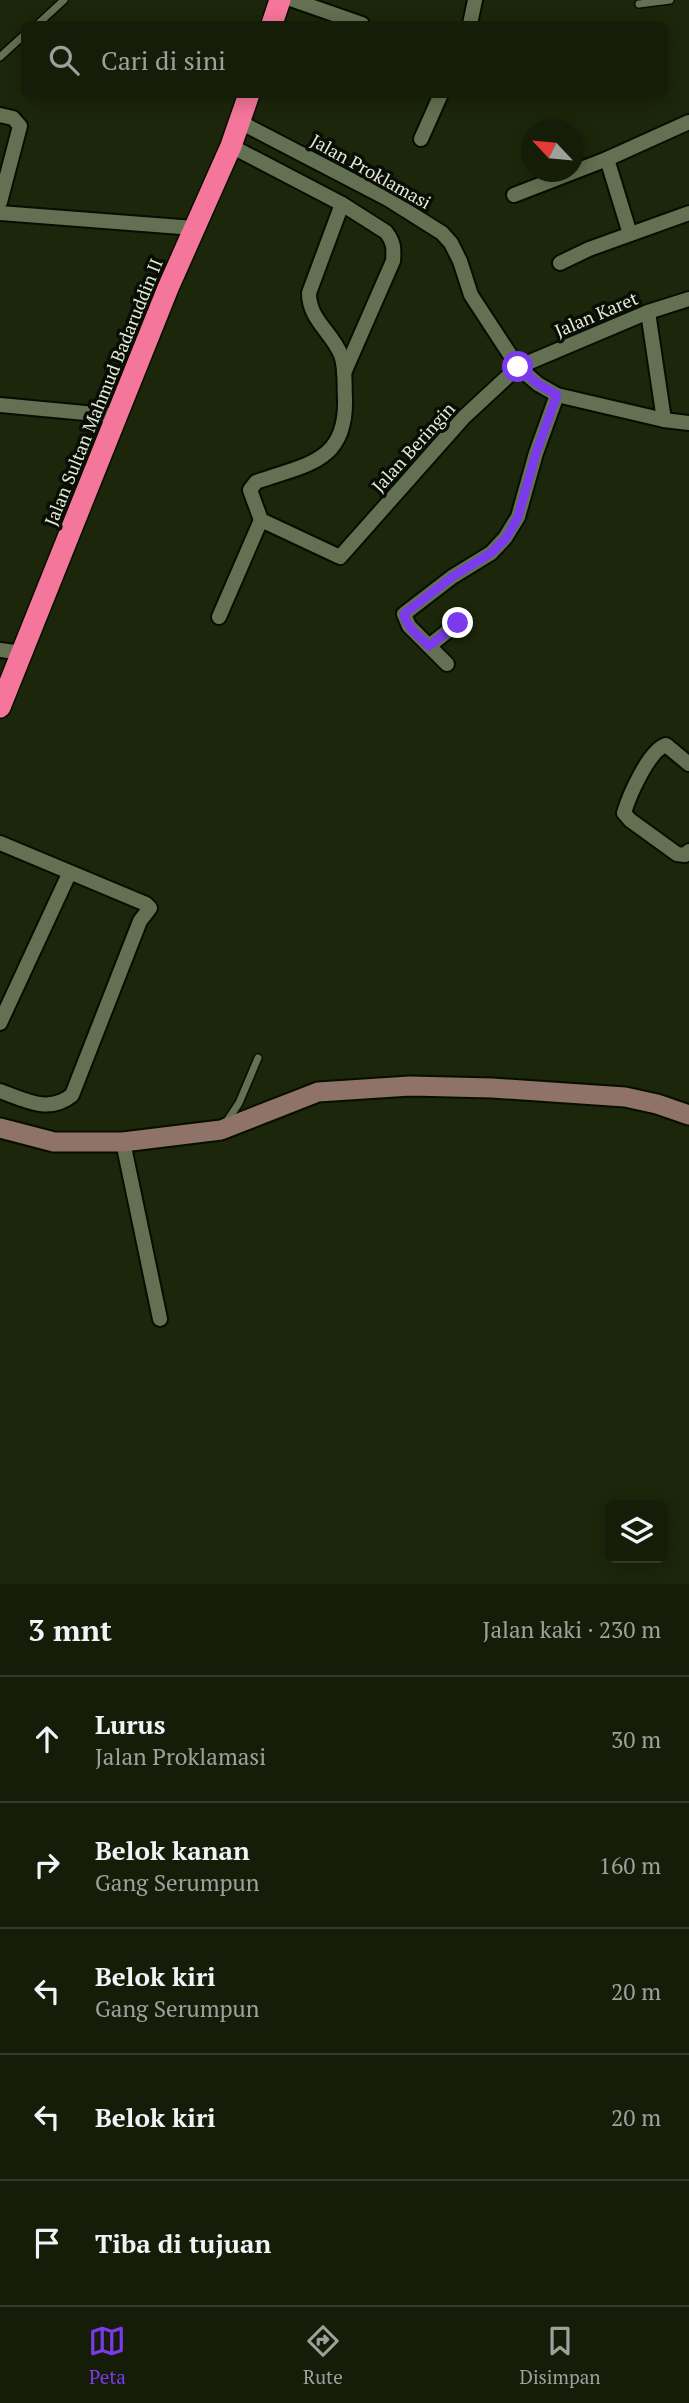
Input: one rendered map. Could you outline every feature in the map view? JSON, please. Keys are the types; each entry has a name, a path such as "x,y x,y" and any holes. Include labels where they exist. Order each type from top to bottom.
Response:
{"highway":[{"path":"273,21 279,0"},
{"name":"Jalan Sultan Mahmud Badaruddin II","path":"0,707 194,228 231,146 248,98"}],"street":[{"path":"293,0 353,21"},
{"path":"471,21 475,0"},
{"path":"422,139 439,98"},
{"path":"0,115 13,118 20,127 0,202"},
{"name":"Jalan Proklamasi","path":"240,122 388,199 442,233 451,243 460,261 471,295 518,367 538,384 557,395 663,420 689,423"},
{"path":"514,195 607,159 689,122"},
{"path":"231,146 342,204 386,232 394,248 393,261 344,373"},
{"path":"607,159 630,234"},
{"path":"219,617 261,520 251,495 252,486 256,482 322,458 339,438 344,424 344,373 341,355 309,306 310,293 342,204"},
{"path":"0,213 194,228"},
{"path":"559,262 689,213"},
{"name":"Jalan Karet","path":"518,367 648,312 689,299"},
{"path":"648,312 663,420"},
{"name":"Jalan Beringin","path":"261,520 340,557 464,417 518,367"},
{"path":"447,664 409,626 404,614 452,577 491,553 506,538 518,517 536,453 557,395"},
{"path":"0,405 117,416"},
{"path":"429,646 458,623"},
{"path":"0,650 23,653"},
{"path":"689,764 673,749 666,745 661,747 648,762 624,813 677,854 685,855 689,851"},
{"path":"0,843 150,908 140,921 72,1095 56,1105 47,1106 0,1091"},
{"path":"0,1023 69,874"},
{"path":"0,1128 54,1142 123,1142 221,1130 318,1093 410,1086 492,1088 625,1097 689,1115"},
{"path":"123,1142 160,1320"}],"lane":[{"path":"41,21 64,0"},
{"path":"639,4 670,0"},
{"path":"0,57 21,38"},
{"path":"221,1130 239,1102 258,1058"}],"route":[{"path":"458,623 429,646 409,626 404,614 452,577 491,553 506,538 518,517 536,453 557,395 538,384 518,367"}]}
